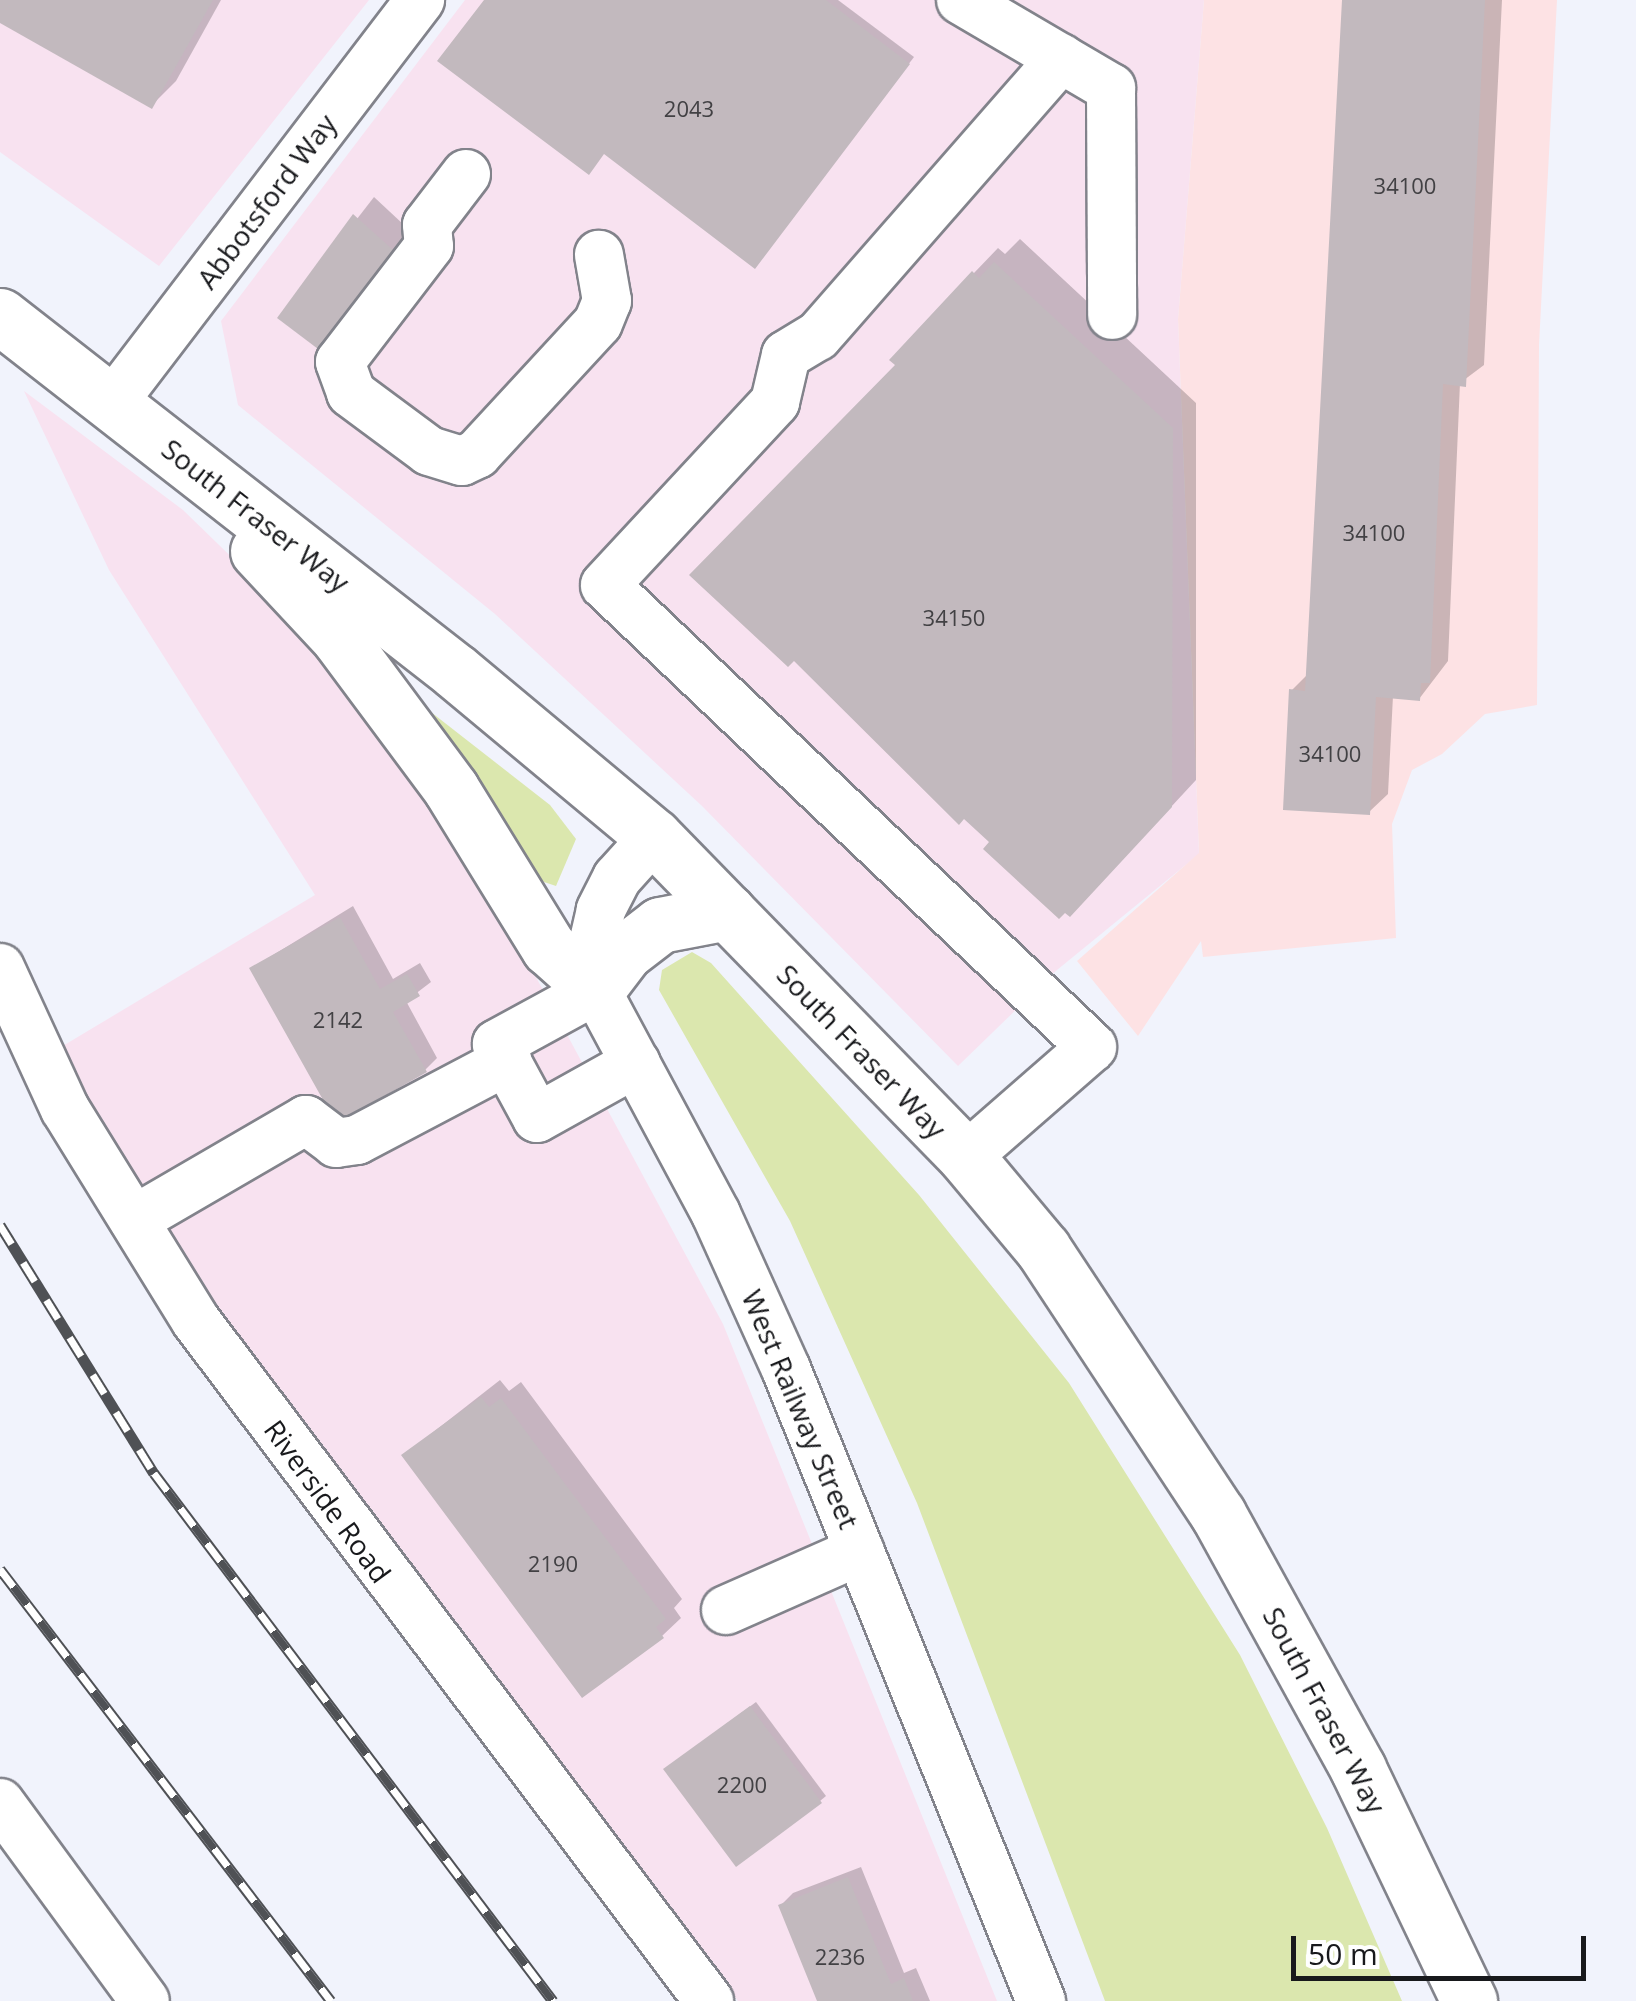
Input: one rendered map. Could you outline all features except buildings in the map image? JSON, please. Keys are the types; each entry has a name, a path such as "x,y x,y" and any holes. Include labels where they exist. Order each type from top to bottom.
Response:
{"main road":[{"name":"South Fraser Way","path":"0,316 113,402 654,837 966,1157 1043,1249 1218,1514 1358,1769 1469,2001"},
{"path":"113,402 339,638 451,789 549,948 596,990 625,952 660,925 728,912"}],"street":[{"name":"Abbotsford Way","path":"113,402 420,0"},
{"path":"962,0 1111,88 1112,315"},
{"path":"966,1157 1092,1048 606,586 775,402 786,355 818,336 1061,58"},
{"path":"466,174 345,351 341,379 429,451 462,461 477,454 598,323 607,300 599,255"},
{"name":"West Railway Street","path":"654,837 618,878 601,910 592,948 596,990 724,1231 860,1551 1041,2001"},
{"name":"Riverside Road","path":"0,968 66,1108 196,1320 372,1561 709,2001"},
{"path":"134,1220 306,1120 320,1137 336,1143 358,1140 502,1053 596,990"},
{"path":"502,1053 537,1118 636,1063"},
{"path":"726,1610 860,1551"},
{"path":"0,1803 145,2001"}],"shaded area":[{"path":"0,0 369,0 159,266 0,152"},
{"path":"465,0 1204,0 1178,319 1199,854 1057,970 958,1066 702,806 495,614 238,405 221,321"},
{"path":"1204,0 1557,0 1539,345 1537,705 1485,714 1442,754 1412,770 1392,824 1396,938 1203,957 1201,941 1138,1036 1077,961 1199,853 1178,319"},
{"path":"24,391 183,510 252,577 322,654 454,825 723,1324 997,2001 738,2001 160,1239 51,1053 315,895 109,570"}],"green space":[{"path":"427,709 550,805 576,839 556,886 544,882 523,857 424,713"},
{"path":"692,952 711,963 919,1195 1069,1383 1240,1655 1327,1828 1402,2001 1105,2001 917,1503 790,1221 659,990 662,970"}],"railway":[{"path":"0,1225 154,1473 553,2001"},
{"path":"0,1569 331,2001"}]}
